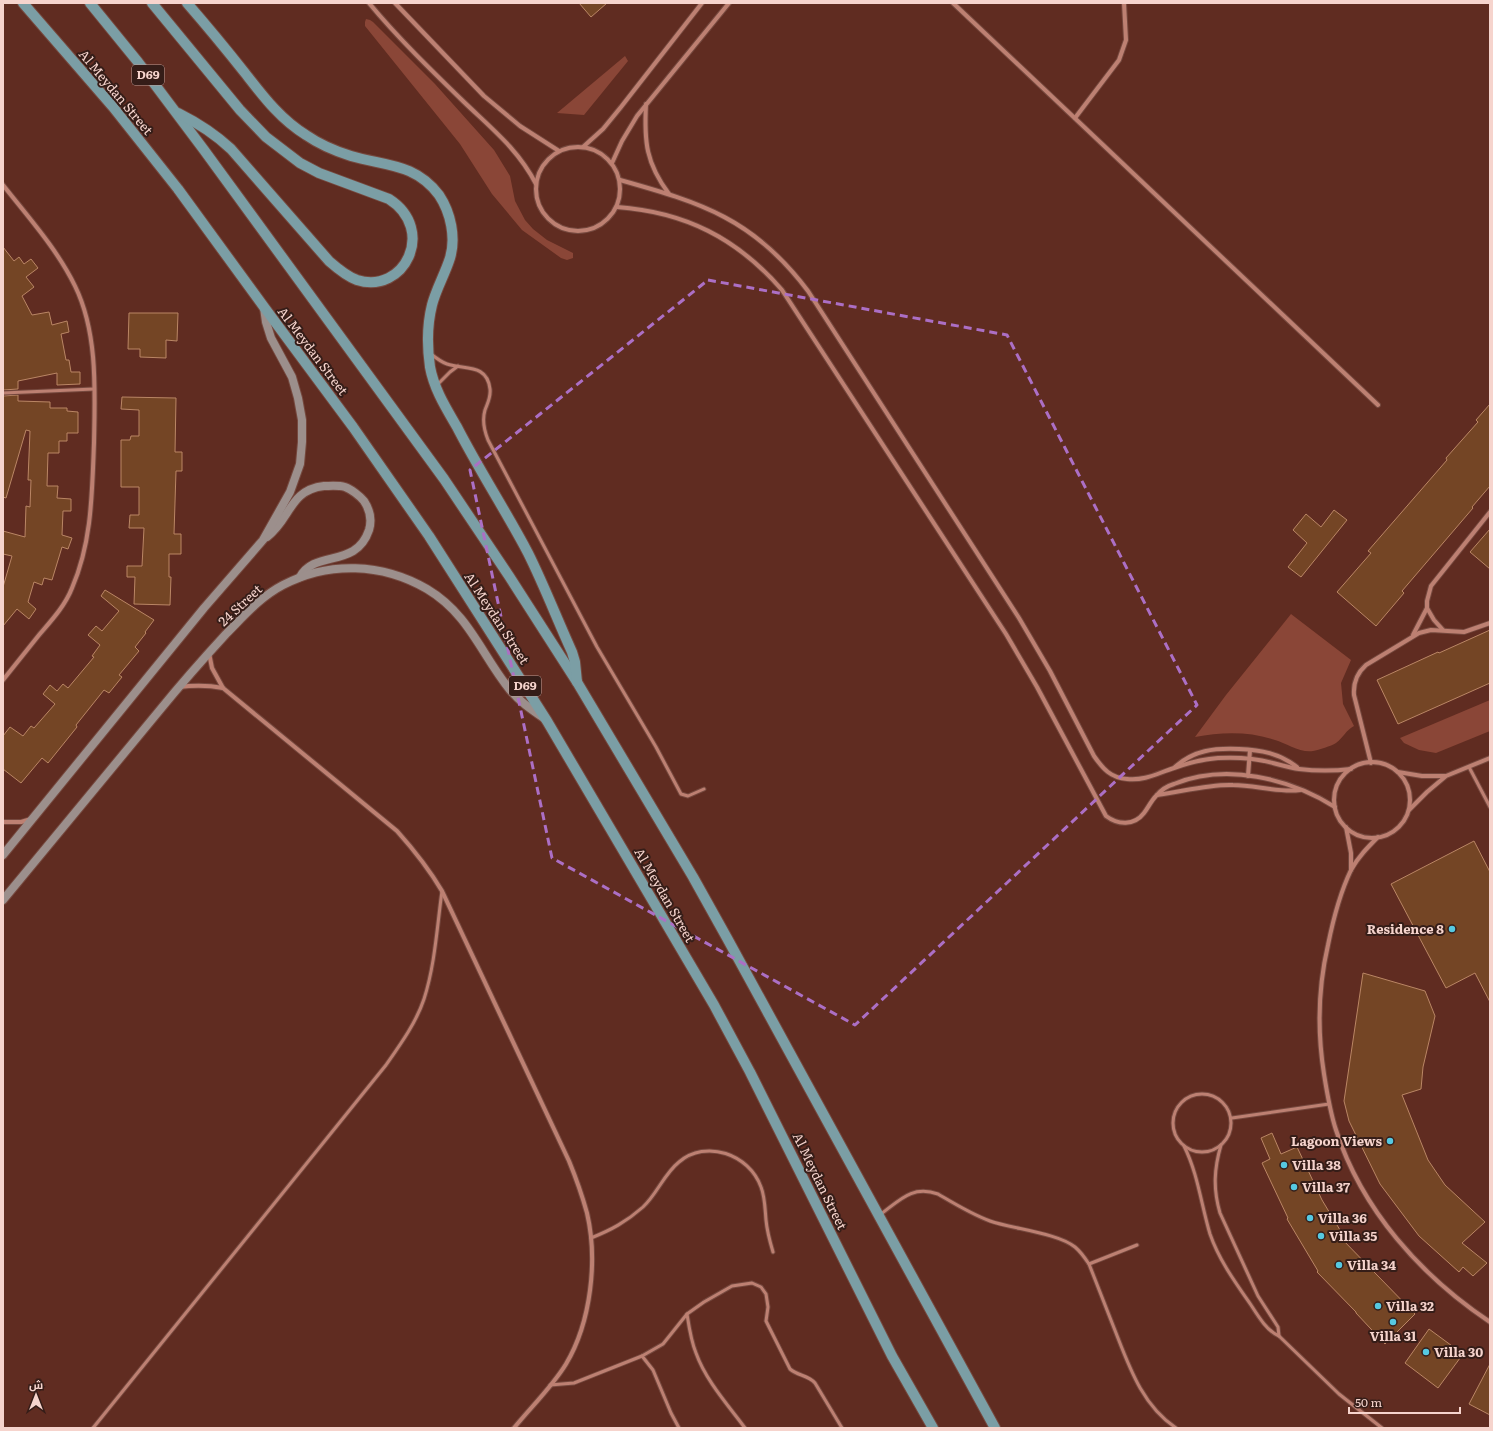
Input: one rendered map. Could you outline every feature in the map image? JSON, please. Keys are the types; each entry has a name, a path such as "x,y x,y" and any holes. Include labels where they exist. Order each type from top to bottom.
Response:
{"main road":[{"name":"Al Meydan Street","path":"23,3 113,108 178,189 353,427 429,536 548,721 714,1005 771,1113 872,1317 933,1428"},
{"name":"D69","path":"90,3 176,112 444,478 577,682 712,911 995,1428"},
{"path":"152,3 240,110 266,137 300,163 319,173 389,199 397,204 409,219 412,228 412,248 404,265 397,272 380,280 363,281 347,276 329,261 226,145 200,124 176,112"},
{"path":"187,3 246,74 258,91 287,122 309,137 335,150 352,156 383,162 408,170 430,185 440,197 447,209 450,221 452,246 450,259 432,304 429,323 429,352 431,369 436,386 477,466 530,559 572,652 575,662 577,682"}],"street":[{"path":"369,3 448,87 511,147 529,171 536,184"},
{"path":"394,3 484,96 520,126 559,151"},
{"path":"583,147 603,129 702,3"},
{"path":"612,163 622,140 646,104 729,3"},
{"path":"953,3 1378,404"},
{"path":"1075,118 1119,60 1126,40 1124,3"},
{"path":"646,104 645,139 648,154 660,182 670,194"},
{"path":"574,147 583,147 596,151 612,163 620,180 621,189 617,207 612,215 598,227 589,230 571,231 554,224 544,214 538,202 536,184 541,168 559,151 574,147"},
{"path":"620,180 670,194 710,209 747,230 780,258 795,274 808,291 1015,612 1050,671 1094,756 1111,776 1116,778 1139,780 1188,763 1211,759 1249,758 1299,769 1325,771 1351,769"},
{"path":"3,185 50,245 75,286 84,309 90,332 94,389 91,511 81,565 72,590 54,617 3,680"},
{"path":"617,207 634,208 668,215 704,228 731,243 745,253 771,277 792,304 1006,634 1106,816 1115,822 1120,823 1136,821 1144,814 1156,795 1172,785 1197,778 1214,776 1248,776 1272,780 1302,790 1335,807"},
{"name":"24 Street","path":"3,855 204,608 263,540 290,492 300,464 302,420 292,377 271,338 266,322 264,307"},
{"path":"263,540 277,528 299,496 311,489 333,485 345,487 363,500 370,513 371,524 367,536 359,547 350,553 313,564 308,567 300,577"},
{"path":"1413,635 1426,608 1429,593 1436,579 1490,512"},
{"name":"24 Street","path":"3,900 178,687 209,652 262,598 281,586 300,577 335,568 367,568 397,575 428,590 446,603 466,624 511,691 526,706 548,721"},
{"path":"1426,608 1444,631"},
{"path":"1371,763 1355,700 1354,683 1358,673 1366,665 1413,635 1431,630 1464,632 1490,623"},
{"path":"209,652 212,668 223,688 397,831 414,849 429,869 442,891 569,1161 583,1201 591,1238 592,1266 589,1295 583,1322 566,1364 514,1428"},
{"path":"178,687 208,685 223,688"},
{"path":"1174,768 1193,754 1216,749 1250,750 1276,754 1299,769"},
{"path":"1248,776 1250,750"},
{"path":"1409,811 1409,790 1402,777 1397,772 1385,765 1371,763 1351,769 1341,780 1335,793 1335,807 1341,821 1346,827 1364,837 1378,837 1392,832 1397,828 1402,823 1409,811 1427,792 1446,776 1490,758"},
{"path":"1397,772 1422,776 1446,776"},
{"path":"1156,795 1216,785 1247,785 1284,791 1302,790"},
{"path":"3,822 21,822 31,819"},
{"path":"1346,827 1351,852 1351,870"},
{"path":"1378,837 1366,849 1351,870 1339,904 1322,968 1319,1004 1319,1033 1329,1104 1346,1158 1356,1180 1374,1209 1398,1241 1436,1280 1475,1312 1490,1322"}],"lane":[{"path":"429,352 437,359 447,364 475,369 487,378 490,384 490,397 485,410 483,425 488,440 597,647 656,747 678,791 681,794 688,796 704,789"},
{"path":"436,386 458,366"},
{"path":"3,393 94,389"},
{"path":"1469,767 1490,807"},
{"path":"93,1428 386,1066 413,1023 424,1001 431,976 442,891"},
{"path":"1184,1146 1199,1152 1207,1152 1214,1150 1221,1145 1230,1133 1232,1118 1229,1110 1220,1099 1209,1094 1198,1093 1187,1097 1178,1105 1175,1111 1173,1124 1176,1136 1184,1146 1199,1186 1211,1236 1220,1259 1258,1315 1271,1331 1279,1336 1300,1355 1317,1374 1339,1394 1382,1428"},
{"path":"1232,1118 1329,1104"},
{"path":"1221,1145 1215,1168 1214,1185 1220,1213 1258,1296 1278,1327 1279,1336"},
{"path":"591,1238 614,1228 630,1218 644,1206 656,1192 672,1168 679,1162 695,1153 713,1151 731,1155 748,1168 755,1176 763,1197 768,1237 773,1252"},
{"path":"879,1215 912,1193 918,1191 931,1192 938,1194 976,1216 992,1222 1065,1241 1075,1247 1089,1264 1134,1378 1150,1404 1161,1416 1176,1428"},
{"path":"1089,1264 1137,1245"},
{"path":"550,1385 574,1383 642,1356 663,1344 687,1314 732,1286 752,1283 761,1287 766,1294 768,1300 766,1321 790,1369 797,1374 811,1379 815,1383 842,1428"},
{"path":"687,1314 692,1342 700,1364 745,1428"},
{"path":"642,1356 653,1370 679,1428"}],"highlighted area":[{"path":"708,280 1007,335 1197,705 855,1025 552,858 470,470"}],"shaded area":[{"path":"366,19 373,22 435,84 494,150 510,176 515,201 525,220 533,229 547,240 573,253 573,258 567,260 561,258 522,230 492,194 460,144 365,26"},
{"path":"625,56 628,61 584,115 557,113"},
{"path":"1291,614 1351,660 1341,683 1343,704 1354,726 1336,743 1313,751 1303,751 1279,741 1255,735 1225,733 1195,737 1226,695"},
{"path":"1490,700 1490,731 1436,753 1419,750 1404,743 1400,738"}],"building":[{"path":"579,3 607,3 591,17"},
{"path":"3,247 14,261 19,257 24,264 31,259 38,268 26,277 34,287 22,296 32,315 49,312 52,325 67,321 69,332 61,334 66,360 69,360 71,372 80,372 80,384 57,385 57,373 18,381 18,389 3,390"},
{"path":"129,313 178,313 177,341 166,340 166,358 140,357 140,349 128,349"},
{"path":"18,395 18,401 50,402 50,408 67,408 67,411 78,412 78,433 67,433 67,441 59,441 59,453 48,453 47,486 58,486 57,498 71,499 71,511 63,511 62,535 72,538 68,549 62,547 52,580 44,578 42,585 34,582 28,602 36,609 29,619 17,609 3,626 3,587 12,556 3,554 3,531 25,537 26,506 30,507 31,480 28,480 30,431 26,430 6,498 3,497 3,396"},
{"path":"122,397 176,398 175,452 182,452 182,471 176,471 174,534 181,534 181,554 169,554 169,577 171,577 170,605 134,604 135,577 127,577 127,566 142,566 144,528 129,528 130,515 139,515 139,487 121,487 121,440 130,440 131,436 139,436 139,410 121,409"},
{"path":"1490,404 1490,486 1402,591 1404,593 1376,626 1337,592 1371,553 1368,551 1478,422 1476,420"},
{"path":"1334,510 1347,520 1301,577 1288,567 1307,543 1293,530 1306,514 1321,527"},
{"path":"1490,529 1490,569 1470,552"},
{"path":"105,590 154,620 135,647 139,651 119,675 122,677 109,693 104,690 48,763 42,758 21,783 3,769 3,736 10,727 23,736 31,726 34,728 55,704 43,694 50,685 57,691 63,684 68,688 94,657 92,656 100,645 88,635 96,626 102,631 119,611 101,596"},
{"path":"1490,630 1490,683 1398,724 1377,680"},
{"name":"Residence 8","path":"1474,841 1490,872 1490,1002 1475,973 1446,988 1391,884"},
{"name":"Lagoon Views","path":"1363,973 1425,991 1435,1016 1423,1067 1421,1089 1402,1095 1428,1160 1445,1185 1485,1222 1462,1243 1487,1263 1473,1276 1463,1267 1459,1272 1419,1236 1380,1184 1349,1121 1344,1101"},
{"path":"1272,1133 1281,1154 1297,1147 1322,1200 1343,1235 1340,1237 1415,1314 1385,1344 1317,1272 1318,1271 1287,1219 1288,1218 1262,1163 1270,1159 1261,1138"},
{"path":"1429,1329 1463,1354 1438,1388 1405,1363"},
{"path":"1490,1364 1490,1415 1469,1404"}],"place":[{"name":"Residence 8","path":"1452,929"},
{"name":"Lagoon Views","path":"1390,1141"},
{"name":"Villa 38","path":"1284,1165"},
{"name":"Villa 37","path":"1294,1187"},
{"name":"Villa 36","path":"1310,1218"},
{"name":"Villa 35","path":"1321,1236"},
{"name":"Villa 34","path":"1339,1265"},
{"name":"Villa 32","path":"1378,1306"},
{"name":"Villa 31","path":"1393,1322"},
{"name":"Villa 30","path":"1426,1352"}]}
